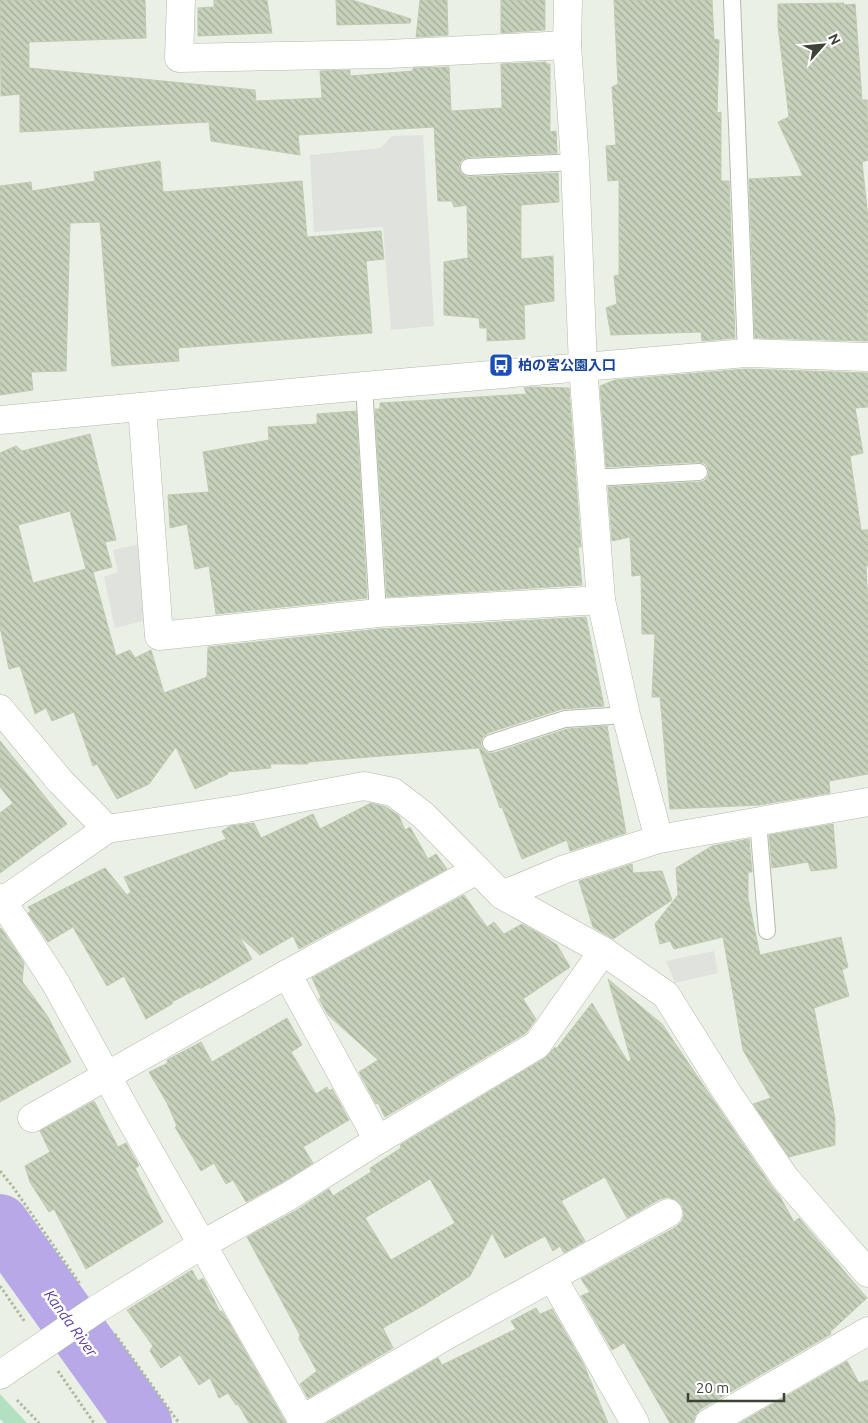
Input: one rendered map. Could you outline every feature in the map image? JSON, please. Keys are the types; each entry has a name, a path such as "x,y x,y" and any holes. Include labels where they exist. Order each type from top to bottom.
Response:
{"street":[{"path":"181,0 179,58 388,54 567,45"},
{"path":"568,0 567,45 575,162 583,367 601,600 626,715 659,839"},
{"path":"0,420 746,353 868,357"},
{"path":"142,408 159,636 378,613 601,600"},
{"path":"0,709 60,781 107,829"},
{"path":"668,1212 449,1334 303,1421 130,1118 55,982 1,900 107,829 241,809 364,786 393,792 423,815 502,896 603,951 666,995 728,1094 785,1178 868,1273"},
{"path":"502,896 565,870 659,839 868,802"},
{"path":"32,1118 287,974 477,870"},
{"path":"6,1386 50,1340 93,1311 203,1244 289,1196 378,1140 537,1045 603,951"},
{"path":"287,974 378,1140"},
{"path":"552,1277 636,1423"},
{"path":"709,1423 868,1331"}],"lane":[{"path":"732,0 746,353"},
{"path":"469,167 575,162"},
{"path":"364,386 378,613"},
{"path":"592,478 699,472"},
{"path":"491,743 566,719 626,715"},
{"path":"758,822 767,931"}],"path":[{"path":"0,1171 13,1187 93,1311 179,1423"},
{"path":"6,1386 39,1423"}],"green space":[{"path":"0,1394 27,1423 4,1423 0,1419"}],"shaded area":[{"path":"423,135 434,326 391,330 383,227 314,232 310,155 381,148 392,136"},
{"path":"140,544 147,620 115,628 104,577 118,572 113,550"},
{"path":"714,951 718,973 675,983 666,961"}],"building":[{"path":"0,0 145,0 146,38 29,42 29,68 255,90 256,101 322,98 320,71 350,70 350,76 413,71 413,68 449,67 451,111 502,108 501,64 546,62 546,64 550,64 550,132 556,131 557,153 469,157 460,162 459,167 461,173 469,177 558,173 559,202 521,205 521,259 553,256 554,301 524,305 525,339 487,341 487,328 480,328 479,318 444,315 444,262 468,258 467,205 454,207 452,201 438,201 434,127 298,135 300,155 211,141 209,122 20,132 20,94 1,96"},
{"path":"214,0 267,0 272,33 198,36 198,8 214,7"},
{"path":"336,0 352,0 411,19 410,23 337,25"},
{"path":"420,0 447,0 448,35 416,37"},
{"path":"501,0 545,0 545,30 501,33"},
{"path":"614,0 712,0 714,39 719,40 717,113 721,112 721,181 729,181 735,338 702,341 701,332 611,335 606,308 617,304 614,276 619,275 619,180 608,181 606,146 616,145 612,87 618,84"},
{"path":"844,3 844,5 855,4 862,100 867,100 868,160 862,162 868,218 868,341 755,338 749,179 803,176 778,122 789,117 778,26 778,4"},
{"path":"160,161 163,192 302,181 307,237 381,231 384,259 366,261 372,333 178,348 179,361 112,366 100,222 70,223 66,371 31,372 33,390 0,395 0,186 31,182 32,191 95,181 94,172"},
{"path":"746,369 868,373 868,407 855,408 863,453 850,456 861,530 868,530 868,566 866,566 868,606 868,774 829,781 830,793 759,805 670,809 660,697 652,697 655,634 642,634 641,575 632,576 630,537 612,541 608,487 700,482 708,477 709,471 704,463 698,462 606,467 600,386 615,380"},
{"path":"524,388 569,388 581,547 578,547 582,585 387,597 375,409 380,409 380,403 527,394"},
{"path":"356,411 367,598 216,614 209,566 195,569 187,524 170,528 168,495 209,492 203,452 269,440 268,427 317,424 317,414"},
{"path":"90,434 116,540 105,542 112,567 93,572 116,656 130,650 135,658 151,650 164,693 207,677 208,647 379,629 586,617 604,706 562,709 488,733 483,737 481,746 485,751 494,753 567,729 607,726 626,833 570,851 567,840 522,859 502,807 500,808 479,748 308,762 308,764 270,764 271,768 227,772 228,774 195,789 176,747 149,784 117,799 97,764 93,766 74,712 52,721 46,708 35,714 20,666 9,669 0,627 0,453 16,446 22,451","holes":["70,511 86,569 33,583 18,525"]},
{"path":"0,741 67,824 0,873 0,813 13,803 0,787"},
{"path":"371,803 386,807 399,816 405,830 410,827 428,859 436,854 447,869 299,949 293,936 260,955 239,936 252,959 200,989 202,986 172,1002 172,1004 146,1019 124,976 107,986 73,927 48,942 28,913 31,911 28,907 105,868 127,895 131,892 124,877 226,839 222,831 230,826 254,823 261,838 313,814 320,829"},
{"path":"833,824 837,868 811,871 808,862 772,868 769,835"},
{"path":"749,839 752,872 748,872 748,898 760,955 841,937 848,967 842,970 849,996 814,1008 835,1119 835,1145 789,1157 753,1104 771,1098 743,1050 723,937 674,949 670,941 660,944 655,924 678,895 676,868 712,846"},
{"path":"632,864 633,873 662,871 672,900 613,939 593,927 579,881"},
{"path":"464,895 487,927 494,922 504,934 522,924 557,945 570,967 523,999 536,1019 526,1033 385,1117 359,1072 378,1060 328,1015 319,999 321,997 312,978"},
{"path":"0,929 24,963 22,981 48,1017 71,1062 0,1102"},
{"path":"608,979 662,1024 779,1195 794,1222 799,1218 867,1298 830,1332 831,1334 701,1409 695,1416 693,1423 670,1423 624,1343 612,1350 581,1296 590,1292 581,1279 676,1227 682,1221 684,1214 682,1206 676,1200 668,1197 660,1199 627,1218 605,1177 561,1201 585,1241 564,1253 560,1246 553,1251 545,1236 505,1258 492,1233 470,1276 383,1328 393,1348 308,1398 300,1384 317,1371 299,1339 300,1335 247,1237 297,1210 329,1189 333,1196 371,1172 370,1168 401,1148 400,1145 545,1058 555,1047 556,1049 592,1003 628,1062 631,1060","holes":["430,1179 455,1223 391,1260 365,1218"]},
{"path":"287,1018 302,1045 291,1052 316,1094 327,1087 329,1091 332,1089 349,1120 303,1147 313,1163 246,1202 233,1180 226,1184 214,1163 201,1171 175,1127 177,1126 167,1103 149,1072 168,1063 167,1060 201,1042 212,1062"},
{"path":"94,1101 118,1147 126,1143 139,1166 135,1168 163,1222 86,1269 54,1209 49,1212 30,1182 25,1166 50,1152 40,1131"},
{"path":"192,1270 198,1281 203,1278 220,1312 222,1311 231,1326 286,1423 249,1423 238,1404 236,1405 228,1393 219,1398 210,1378 199,1385 180,1355 161,1368 150,1351 153,1346 127,1310"},
{"path":"536,1308 540,1314 552,1309 584,1365 608,1423 327,1423 438,1358 442,1365 516,1329 511,1321"},
{"path":"847,1361 859,1383 868,1380 868,1423 740,1423"}],"waterway":[{"name":"Kanda River","path":"0,1223 143,1423"}],"place":[{"name":"柏の宮公園入口","path":"501,365"}]}
